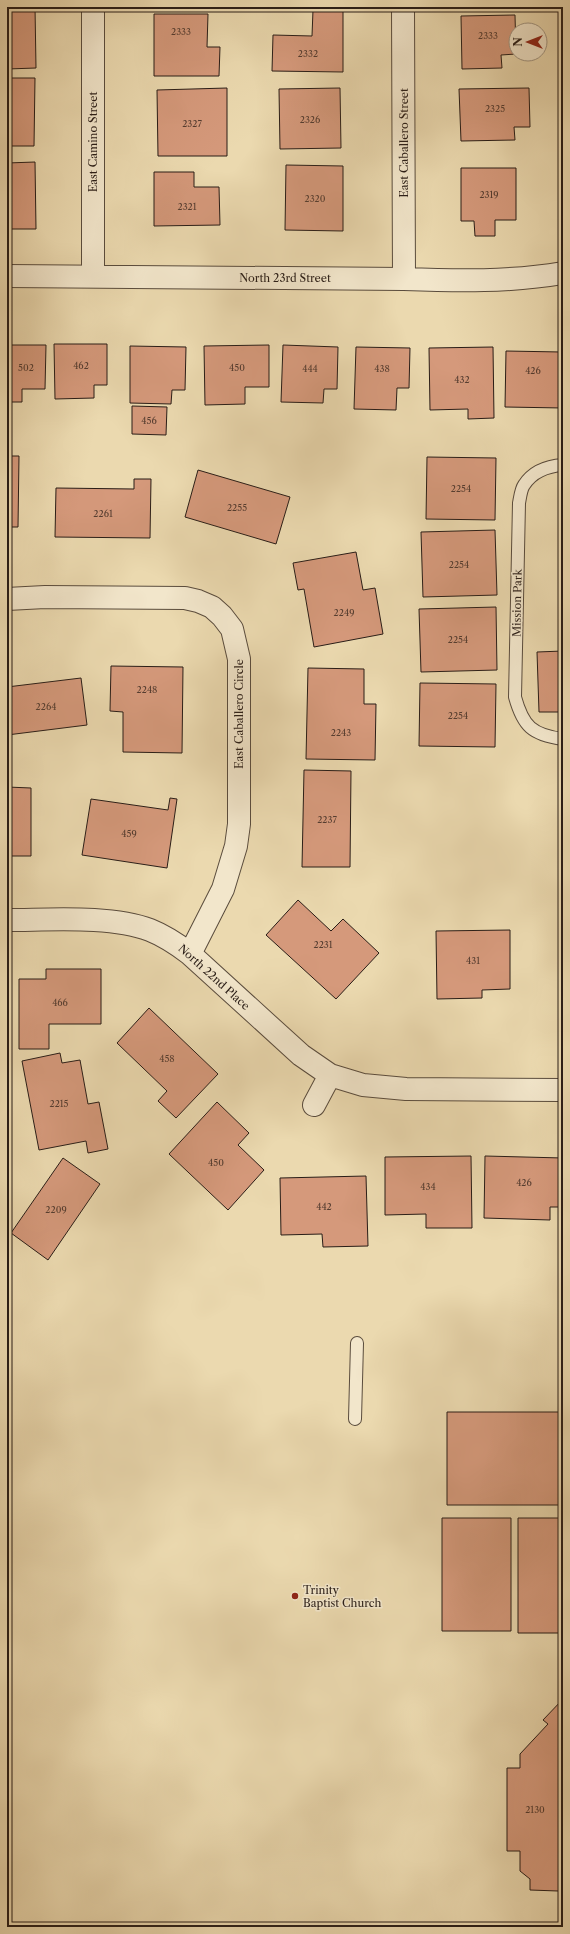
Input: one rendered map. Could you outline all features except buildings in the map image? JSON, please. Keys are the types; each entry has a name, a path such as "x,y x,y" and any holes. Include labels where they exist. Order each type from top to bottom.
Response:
{"street":[{"name":"East Camino Street","path":"93,7 93,276"},
{"name":"East Caballero Street","path":"403,7 404,279"},
{"name":"North 23rd Street","path":"7,276 404,279 460,282 533,278 563,273"},
{"name":"East Caballero Circle","path":"7,599 45,597 185,598 198,601 212,607 222,616 232,629 239,658 239,824 231,868 223,888 190,954"},
{"name":"North 22nd Place","path":"7,920 97,921 123,923 150,930 170,939 190,954 300,1055 330,1075 363,1085 406,1089 563,1090"},
{"path":"314,1105 330,1075"}],"lane":[{"name":"Mission Park","path":"563,465 549,466 537,472 524,485 519,503 515,697 520,716 533,731 549,737 563,739"},
{"path":"355,1418 357,1343"}],"place":[{"name":"Trinity Baptist Church","path":"295,1596"}]}
